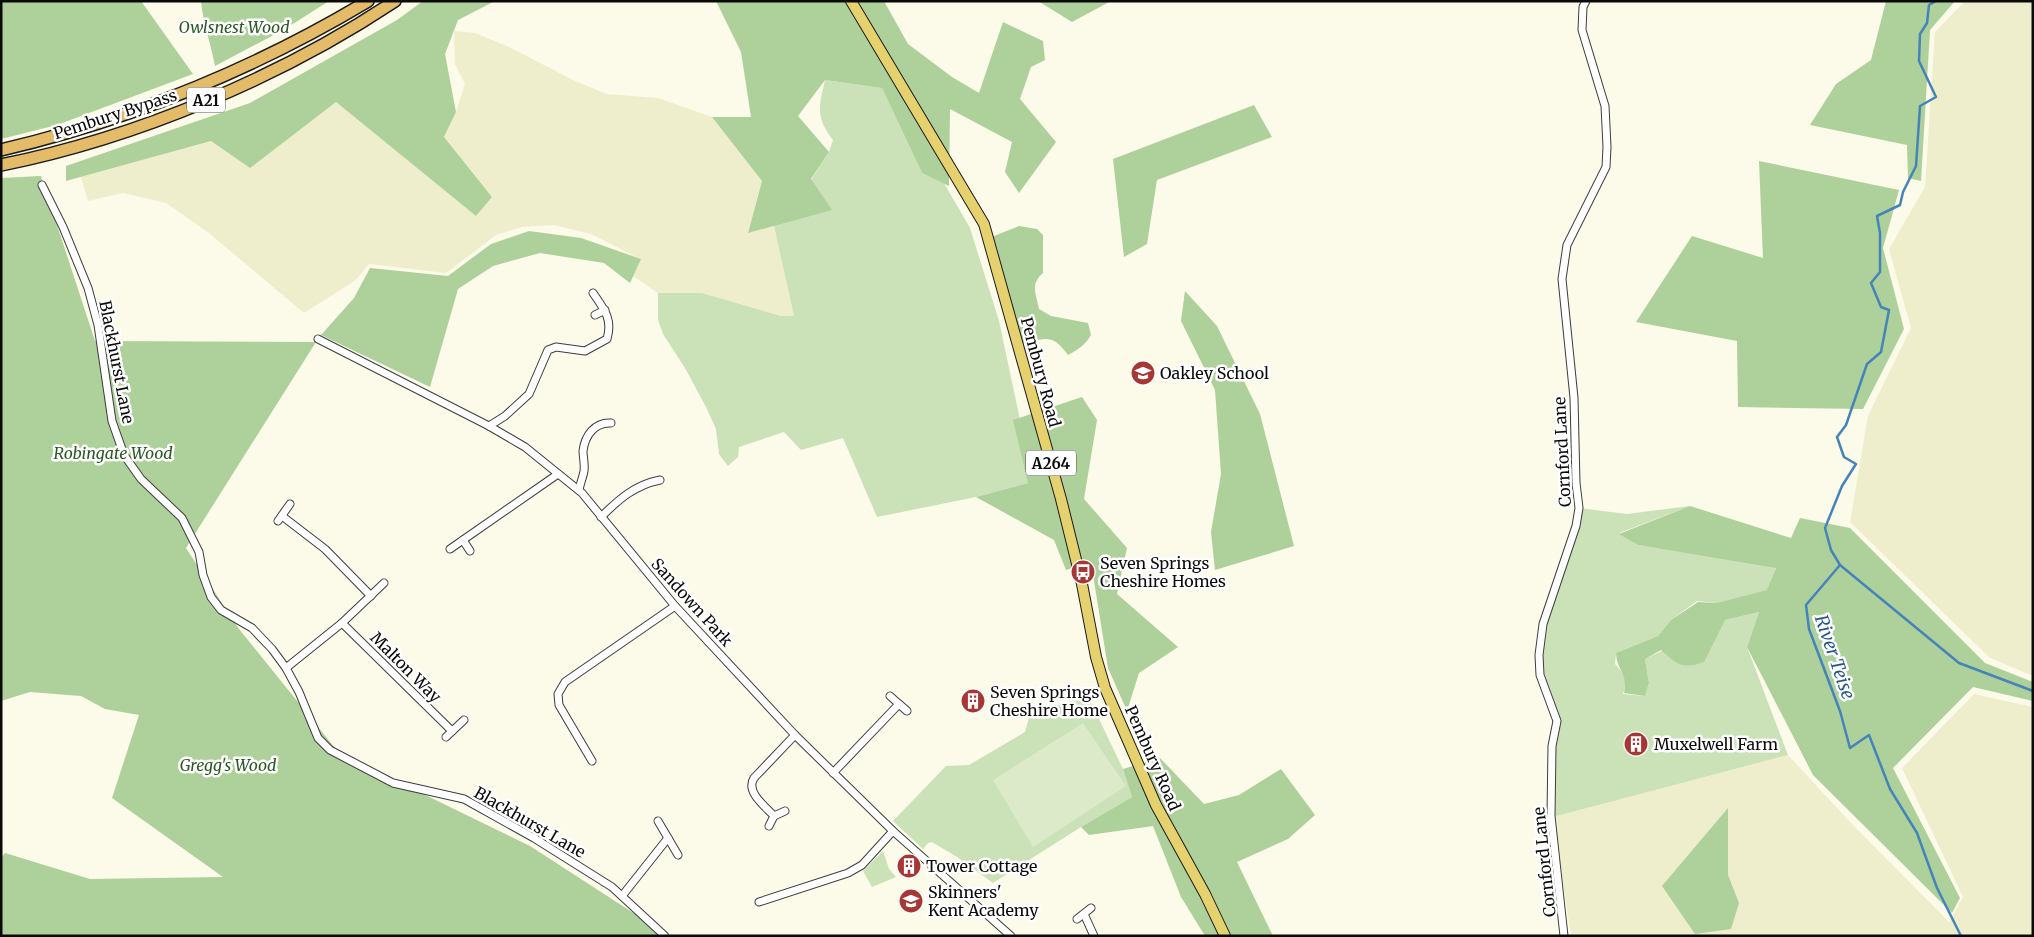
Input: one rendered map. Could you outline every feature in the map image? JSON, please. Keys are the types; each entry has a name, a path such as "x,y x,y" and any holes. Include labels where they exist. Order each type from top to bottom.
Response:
{"highway":[{"name":"Pembury Bypass","path":"1,150 87,128 178,96 280,51 368,1"},
{"name":"Pembury Bypass","path":"1,165 91,142 184,110 286,64 337,37 395,1"}],"main road":[{"name":"Pembury Road","path":"851,1 984,224 1082,584 1096,657 1105,688 1156,805 1205,894 1225,936"}],"street":[{"name":"Cornford Lane","path":"1564,936 1551,816 1552,746 1557,721 1540,676 1539,655 1543,624 1576,526 1579,508 1576,483 1574,398 1562,279 1566,245 1606,168 1605,106 1582,30 1583,8 1586,1"},
{"name":"Blackhurst Lane","path":"42,185 63,228 88,288 98,325 112,421 124,455 141,479 182,518 199,552 203,575 212,597 221,610 252,628 272,649 286,668 299,692 318,738 330,750 393,783 464,798 557,851 612,887 665,936"},
{"path":"489,426 505,416 529,394 548,350 556,347 585,351 607,338 610,327 604,310 593,293"},
{"path":"595,315 604,310"},
{"name":"Sandown Park","path":"318,339 489,426 525,447 579,490 674,606 795,735 893,831 1011,936"},
{"path":"579,490 584,470 583,450 587,437 598,425 611,423"},
{"path":"450,548 558,474"},
{"path":"601,517 628,492 648,482 660,480"},
{"path":"290,504 280,519 325,549 371,596"},
{"path":"462,540 470,551"},
{"path":"286,668 342,622 384,583"},
{"path":"592,761 558,705 558,694 565,682 674,606"},
{"name":"Malton Way","path":"342,622 449,734 464,720"},
{"path":"890,696 907,711"},
{"path":"833,773 899,704"},
{"path":"774,816 752,791 751,784 795,735"},
{"path":"769,826 774,816 785,811"},
{"path":"658,822 678,855"},
{"path":"759,902 848,873 862,866 893,831"},
{"path":"622,896 668,838"},
{"path":"1077,919 1091,908"},
{"path":"1084,914 1094,936"}],"green space":[{"path":"1,1 141,1 193,74 57,125 1,139"},
{"name":"Owlsnest Wood","path":"201,1 329,1 285,29 215,66"},
{"path":"423,1 495,1 458,20 445,54 456,112 444,137 492,197 476,216 336,102 250,168 211,141 66,181 66,166 250,103 397,20"},
{"path":"716,1 884,1 908,44 952,77 979,93 1003,22 1043,41 1045,60 1031,67 1020,99 1056,142 1019,193 1005,172 1012,142 950,109 949,186 922,173 882,88 825,80 798,116 829,152 811,179 832,210 748,233 762,181 712,117 751,117 741,52"},
{"path":"1038,1 1111,1 1072,22"},
{"path":"1886,1 1955,1 1930,30 1921,181 1908,178 1907,145 1810,125 1836,84 1871,60"},
{"path":"1965,1 2033,1 2033,676 1990,658 1850,522 1868,416 1911,328 1889,249 1925,187 1935,32"},
{"path":"454,31 475,33 511,48 575,81 607,94 658,98 712,117 762,181 748,232 774,226 794,316 781,316 702,293 658,293 633,276 640,259 591,234 553,225 522,227 496,235 446,273 369,264 356,280 304,313 209,233 166,203 123,193 88,201 81,177 211,141 250,167 336,102 476,216 492,197 444,137 456,112 465,84 455,64"},
{"path":"825,80 882,88 922,173 944,183 970,228 999,321 1019,415 1028,483 976,497 877,517 843,438 801,450 784,432 739,447 738,457 728,466 719,454 716,429 706,407 685,368 663,334 658,320 658,293 702,293 781,316 794,316 774,226 790,213 829,152 833,140 823,124 820,111"},
{"path":"1254,105 1272,137 1157,180 1147,244 1124,257 1113,159"},
{"path":"1759,161 1899,190 1883,248 1904,329 1863,409 1738,407 1737,341 1636,322 1692,236 1763,258"},
{"path":"41,176 95,341 316,342 186,548 239,629 339,753 530,846 669,936 1,936 1,858 5,853 90,879 223,877 112,798 139,715 105,709 81,696 30,692 1,701 1,178"},
{"path":"1019,226 1037,229 1043,235 1043,273 1035,285 1039,309 1051,316 1088,323 1091,335 1081,346 1068,355 1062,347 1052,340 1041,339 1018,344 989,238"},
{"path":"529,231 581,238 641,259 630,283 604,263 540,253 493,266 458,289 430,387 321,335 354,298 370,268 448,276 491,244"},
{"path":"1185,291 1217,326 1260,414 1294,546 1215,570 1211,532 1221,474 1215,390 1181,321"},
{"path":"1082,397 1097,420 1084,499 1127,548 1117,594 1178,647 1139,673 1127,711 1108,668 1091,562 1066,570 1054,540 976,497 1028,483 1013,420"},
{"path":"1690,506 1619,533 1638,545 1776,567 1768,590 1716,603 1697,601 1671,620 1658,636 1616,653 1615,664 1625,678 1623,694 1645,696 1649,683 1645,659 1725,620 1759,612 1747,647 1788,755 1553,817 1552,746 1557,721 1540,675 1543,624 1579,508 1627,514"},
{"path":"1690,506 1791,538 1800,518 1850,528 1985,663 2033,682 2033,701 1973,687 1893,768 1960,898 1952,913 1813,775 1747,647 1759,612 1725,620 1704,662 1690,665 1680,664 1661,650 1645,659 1649,683 1645,696 1624,693 1625,680 1618,664 1616,653 1658,636 1671,620 1698,602 1716,603 1767,590 1776,568 1638,545 1619,534"},
{"path":"1974,694 2033,707 2033,936 1571,936 1553,817 1788,755 1852,824 1949,922 1963,897 1902,768"},
{"path":"1076,695 1084,698 1088,696 1123,769 1132,797 993,883 932,842 928,843 923,849 893,821 946,766 969,765 1025,732 1030,714 1072,701"},
{"path":"1083,723 1126,786 1033,847 993,780"},
{"path":"1160,758 1204,804 1239,795 1281,769 1315,815 1288,839 1237,862 1273,936 1205,936 1181,897 1153,826 1089,835 1081,827 1132,797 1123,769"},
{"path":"1728,808 1728,875 1739,903 1731,929 1695,934 1662,886"},
{"path":"883,851 889,869 896,877 872,887 863,871"}],"waterway":[{"name":"River Teise","path":"1936,1 1929,5 1927,23 1920,34 1919,61 1936,97 1920,106 1916,166 1903,192 1900,205 1877,216 1880,233 1880,272 1871,283 1881,307 1889,310 1881,352 1867,364 1846,425 1837,437 1844,457 1856,464 1842,486 1825,528 1831,550 1840,565 1959,663 2033,691"},
{"name":"River Teise","path":"1840,565 1806,605 1809,629 1840,711 1850,748 1869,735 1890,789 1917,833 1937,888 1961,936"}],"place":[{"name":"Oakley School","path":"1143,373"},
{"name":"Seven Springs Cheshire Homes","path":"1083,572"},
{"name":"Seven Springs Cheshire Home","path":"973,701"},
{"name":"Muxelwell Farm","path":"1636,744"},
{"name":"Tower Cottage","path":"909,866"},
{"name":"Skinners' Kent Academy","path":"911,901"}],"park label":[{"name":"Robingate Wood","path":"113,453"},
{"name":"Gregg's Wood","path":"228,765"}]}
